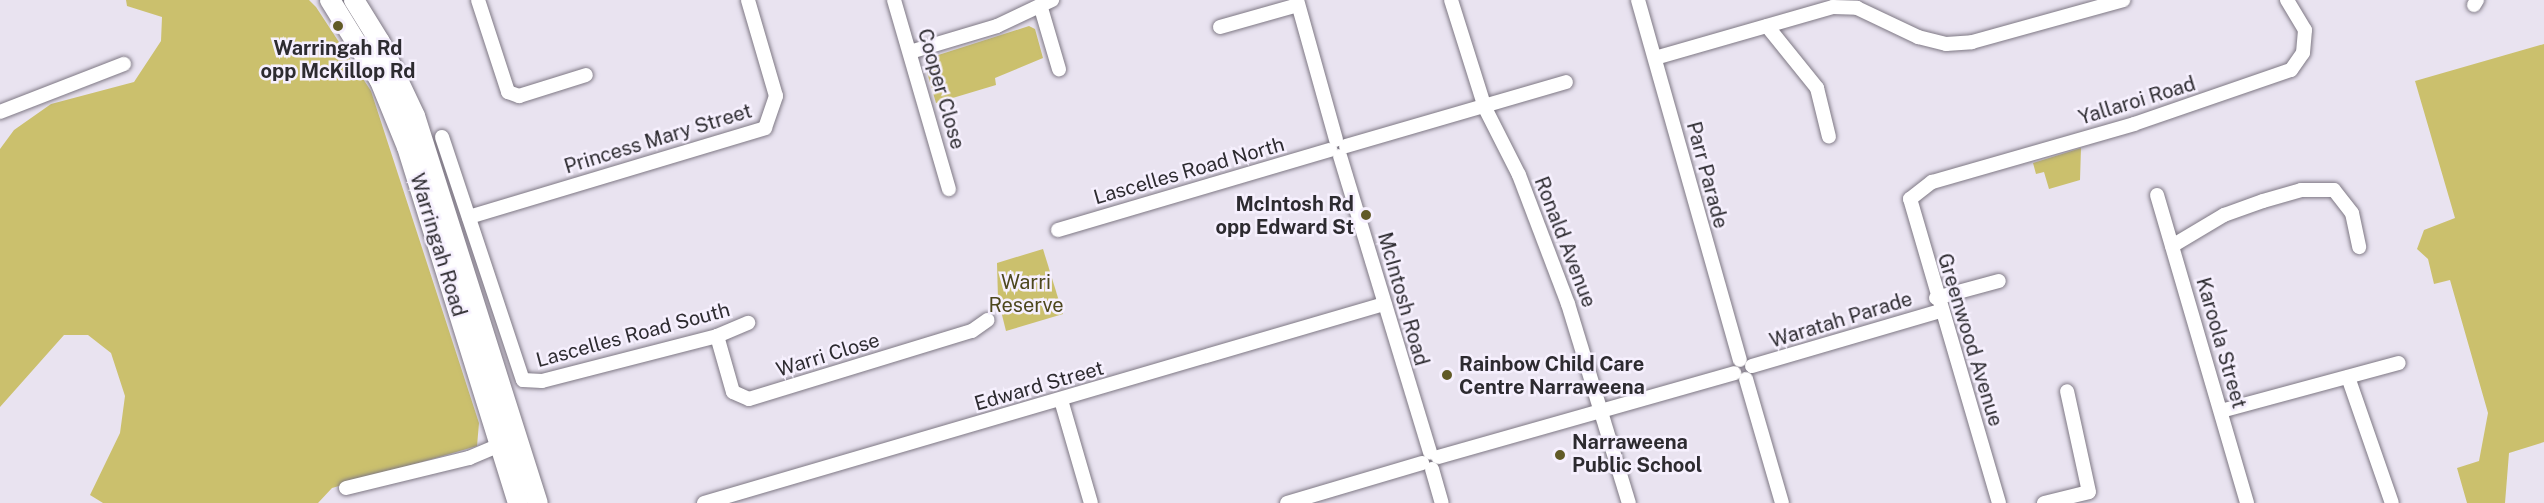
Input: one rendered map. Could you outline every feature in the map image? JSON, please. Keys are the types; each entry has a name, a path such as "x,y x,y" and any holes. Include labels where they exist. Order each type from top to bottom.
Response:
{"highway":[{"name":"Warringah Road","path":"330,0 380,81 407,147 518,503"},
{"name":"Warringah Road","path":"354,0 380,42 415,116 538,503"}],"street":[{"path":"478,0 508,92 519,96 586,75"},
{"name":"Princess Mary Street","path":"469,217 765,128 776,96 748,0"},
{"name":"Cooper Close","path":"894,0 950,189"},
{"name":"Ronald Avenue","path":"1451,0 1485,108 1538,223 1602,411 1629,503"},
{"name":"Parr Parade","path":"1638,0 1782,503"},
{"path":"1655,58 1767,26 1808,6 1857,8 1918,37 1946,44 1972,42 2123,0"},
{"name":"Yallaroi Road","path":"1917,191 2291,70 2303,53 2305,30 2287,0"},
{"path":"1220,27 1298,2"},
{"name":"McIntosh Road","path":"1298,2 1338,148 1442,503"},
{"path":"910,52 1047,4 1059,69"},
{"path":"1767,26 1817,88 1829,137"},
{"path":"0,112 124,64"},
{"name":"Lascelles Road North","path":"1058,230 1338,148 1485,108 1566,82"},
{"name":"Warringah Road","path":"442,137 519,375 527,382"},
{"path":"2172,246 2224,215 2263,201 2301,190 2334,190 2352,213 2359,248"},
{"name":"Greenwood Avenue","path":"1917,191 1910,199 1912,210 1938,304 1999,503"},
{"name":"Karoola Street","path":"2157,195 2247,503"},
{"name":"Waratah Parade","path":"1287,503 1743,370 1999,281"},
{"name":"Edward Street","path":"704,503 1384,304"},
{"name":"Warri Close","path":"717,336 733,392 749,399 972,331 988,320"},
{"name":"Lascelles Road South","path":"527,382 717,336 748,323"},
{"path":"486,339 507,333"},
{"path":"2221,411 2399,363"},
{"path":"2348,377 2392,503"},
{"path":"2044,503 2089,492 2067,391"},
{"path":"1061,400 1091,503"},
{"path":"346,488 469,458 500,445"}],"green space":[{"path":"126,0 309,0 316,7 371,91 479,423 477,446 332,488 318,503 103,503 90,495 120,433 125,396 111,353 88,335 64,335 0,407 0,149 14,130 51,104 134,82 161,41 162,17 127,6"},
{"path":"1029,26 1035,29 1043,58 995,78 996,85 936,103 926,69 932,57"},
{"path":"2544,44 2544,442 2509,453 2505,503 2467,503 2457,468 2479,461 2488,413 2450,280 2434,284 2428,259 2417,249 2424,230 2455,218 2415,81"},
{"path":"2081,148 2080,180 2049,189 2044,172 2036,174 2033,163"},
{"name":"Warri Reserve","path":"1043,249 1063,314 1006,331 998,299 997,263"}],"place":[{"name":"Warringah Rd opp McKillop Rd","path":"338,26"},
{"name":"McIntosh Rd opp Edward St","path":"1366,215"},
{"name":"Rainbow Child Care Centre Narraweena","path":"1447,375"},
{"name":"Narraweena Public School","path":"1560,455"}]}
